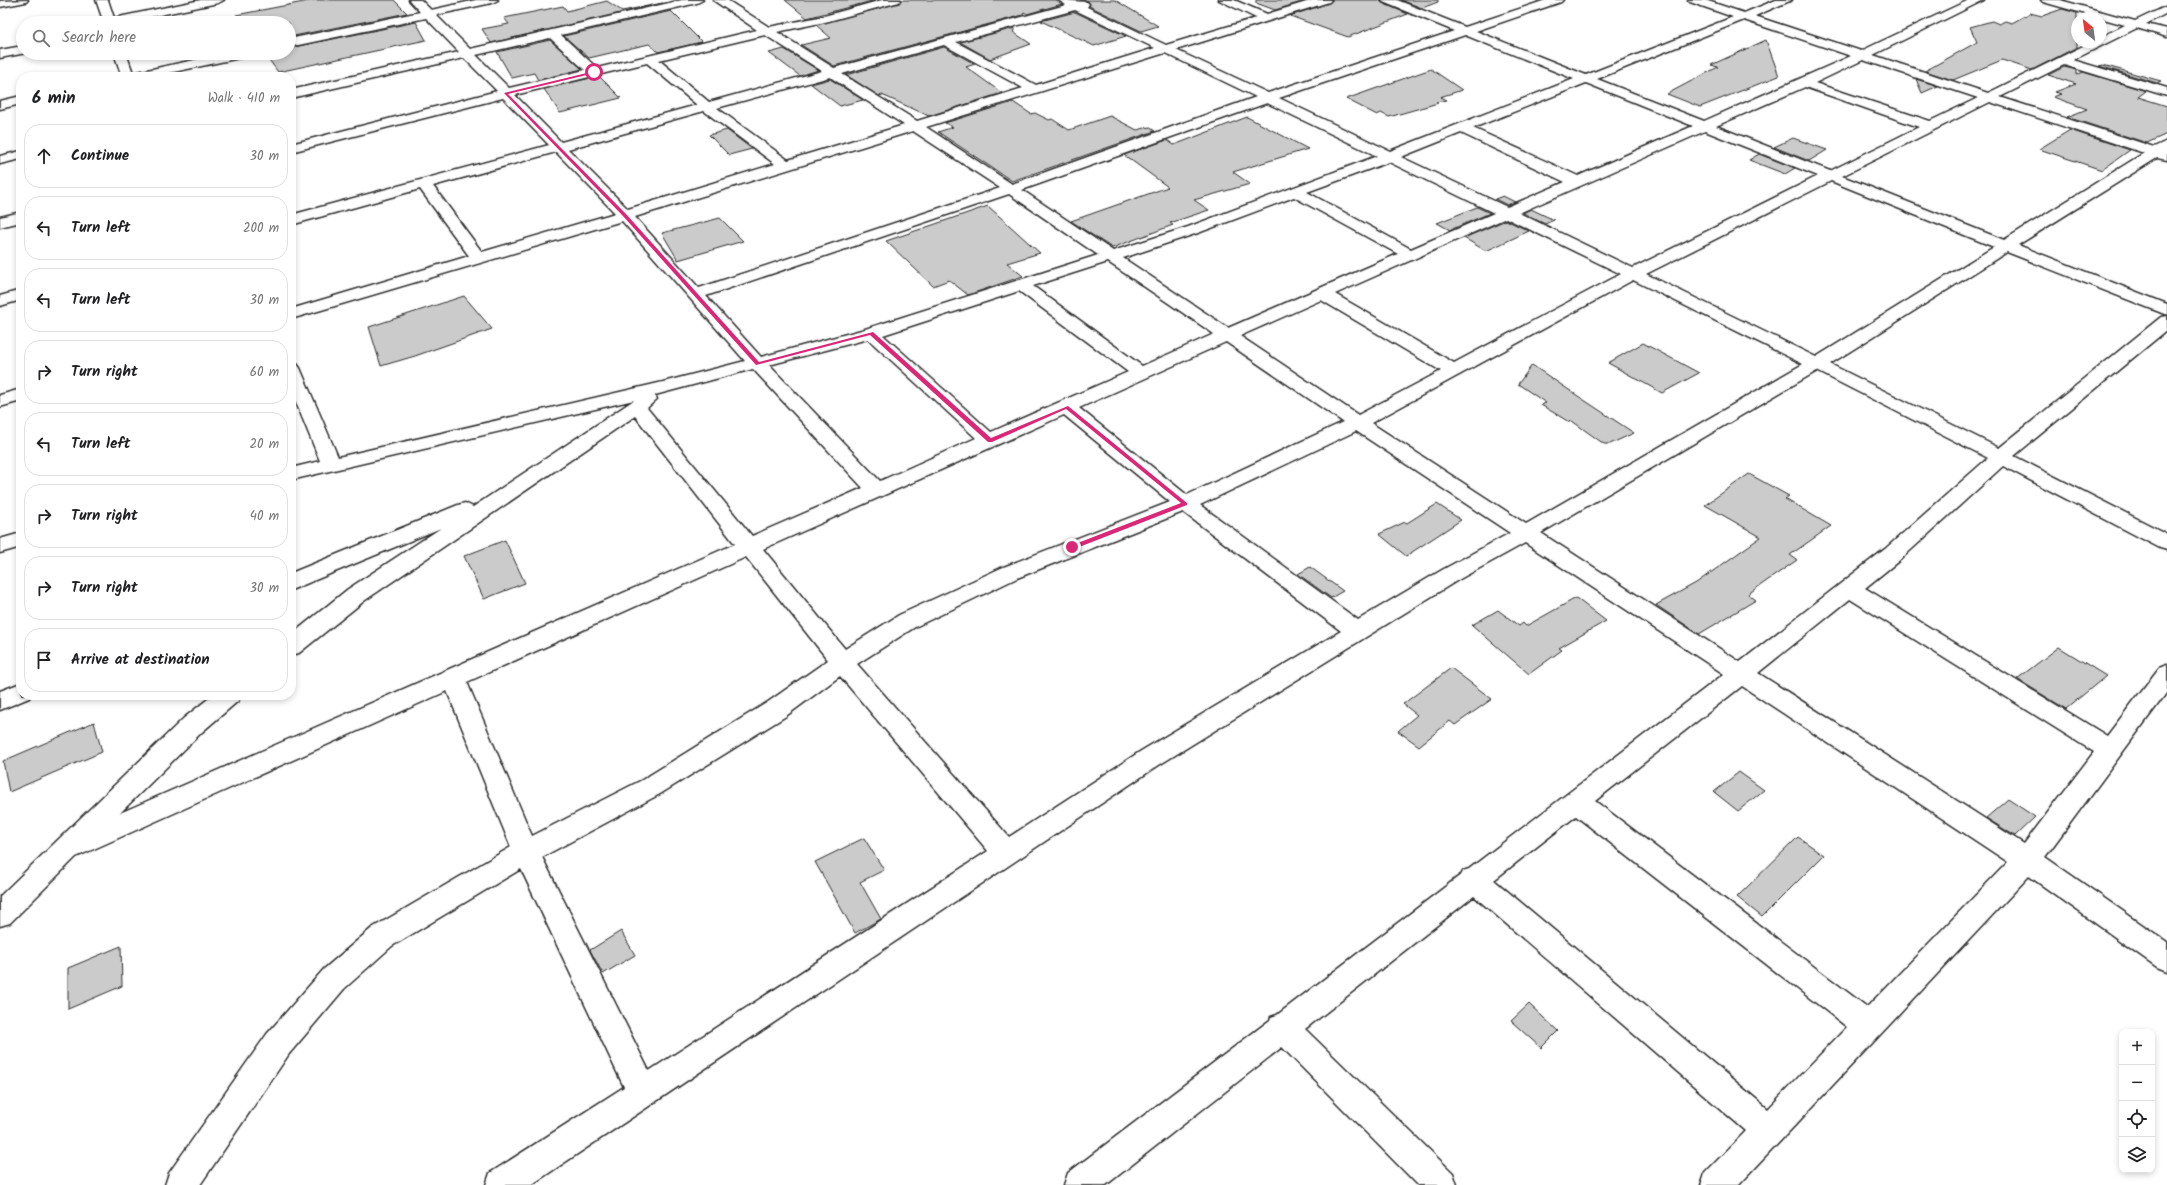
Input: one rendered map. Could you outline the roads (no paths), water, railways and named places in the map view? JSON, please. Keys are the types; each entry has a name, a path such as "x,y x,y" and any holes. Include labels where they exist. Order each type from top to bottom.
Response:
{"street":[{"path":"0,4 22,0"},
{"path":"102,0 108,16"},
{"path":"139,16 218,0"},
{"path":"416,0 625,215 758,364 878,490"},
{"path":"296,42 492,0"},
{"path":"296,93 697,0"},
{"path":"719,0 916,126 1357,423 2027,860 2167,958"},
{"path":"296,147 506,93 766,31 825,19 878,2 894,0"},
{"path":"1225,0 1266,18"},
{"path":"296,313 787,166 1325,0"},
{"path":"1387,0 1588,78 2167,310"},
{"path":"696,294 1011,189 1267,98 1557,0"},
{"path":"1694,0 1989,97 2163,152"},
{"path":"296,473 666,387 871,333 1193,230 1388,157 1786,0"},
{"path":"66,850 1228,336 1322,293 1804,83 1978,0"},
{"path":"2047,0 2167,33"},
{"path":"296,219 947,42 1078,3 1165,49 1817,364 2002,456 2167,543"},
{"path":"181,1185 278,1044 334,979 382,938 526,852 652,787 777,709 842,662 907,621 1009,573 1185,504 1357,423 1633,274 2167,9"},
{"path":"552,33 594,72"},
{"path":"947,42 1034,89"},
{"path":"0,54 16,51"},
{"path":"650,59 707,107 787,166"},
{"path":"122,60 126,72"},
{"path":"156,72 212,60"},
{"path":"2063,61 2167,92"},
{"path":"1804,83 1930,126"},
{"path":"0,105 16,101"},
{"path":"1462,128 1578,182"},
{"path":"502,1185 1150,758 1450,575 1526,533 1817,364 2163,152"},
{"path":"0,160 16,156"},
{"path":"424,184 479,259"},
{"path":"1295,192 1411,255"},
{"path":"0,222 16,218"},
{"path":"1021,285 1142,374"},
{"path":"1322,293 1454,371"},
{"path":"0,301 16,296"},
{"path":"1080,1185 1282,1027 1850,589 1893,554 2002,456 2167,321"},
{"path":"871,333 990,441"},
{"path":"296,380 330,464"},
{"path":"296,643 356,595 666,387"},
{"path":"0,401 16,396"},
{"path":"637,407 842,662 1006,853"},
{"path":"1066,407 1185,504 1357,631"},
{"path":"296,580 509,492"},
{"path":"0,546 16,541"},
{"path":"1850,589 2110,750"},
{"path":"1717,1185 2027,860 2167,674"},
{"path":"453,678 526,852 643,1092"},
{"path":"0,700 16,694"},
{"path":"0,914 193,725 224,700"},
{"path":"1576,801 1869,1026"},
{"path":"1473,880 1769,1130"},
{"path":"1282,1027 1441,1185"}]}
